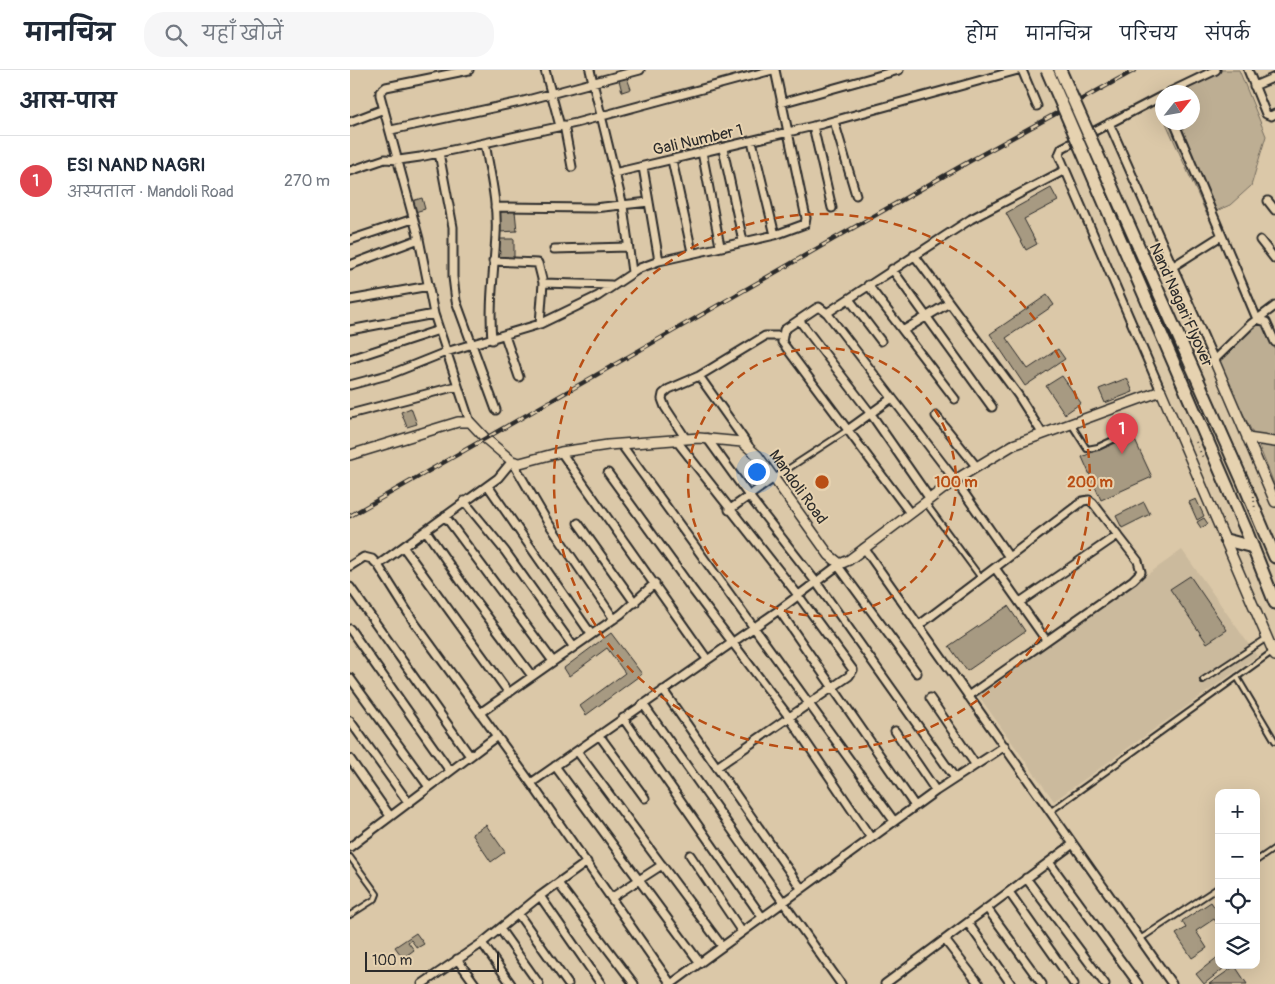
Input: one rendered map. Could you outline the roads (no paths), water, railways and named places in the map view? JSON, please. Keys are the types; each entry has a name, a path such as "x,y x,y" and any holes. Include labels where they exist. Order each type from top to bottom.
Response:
{"highway":[{"name":"Nand Nagari Flyover","path":"1047,70 1246,530 1275,603"},
{"name":"Nand Nagari Flyover","path":"1060,70 1274,555"},
{"path":"1226,540 1253,547"}],"street":[{"path":"469,70 383,88 380,95 400,160 419,239 434,314 470,422 486,439 510,459 546,521 614,619"},
{"path":"545,70 572,167"},
{"path":"590,70 594,81 600,115 610,146 614,173 623,206 632,272"},
{"path":"391,130 552,93 640,70"},
{"path":"350,171 385,159 400,160 439,153 562,126 774,70 806,218 805,224 775,235 692,252 659,261 632,272 569,312 540,324 473,346 446,352 391,374 350,385"},
{"path":"781,103 899,70"},
{"name":"Gali Number 1","path":"659,261 643,167 834,121 1018,70"},
{"path":"1022,70 1037,106"},
{"path":"1185,85 1216,70"},
{"path":"1248,70 1266,114 1268,116 1275,114"},
{"path":"1254,86 1275,77"},
{"path":"1155,100 1062,148 1059,156 1274,654"},
{"path":"350,122 384,109"},
{"path":"834,121 856,195"},
{"path":"1109,123 1275,502"},
{"path":"813,126 832,208"},
{"path":"1177,130 1257,320"},
{"path":"752,142 775,235"},
{"path":"485,143 495,207 496,235 490,314 492,340"},
{"path":"723,149 743,241"},
{"path":"702,152 720,246"},
{"path":"439,153 453,227 453,277 456,300 496,410"},
{"path":"672,160 692,252"},
{"path":"614,173 643,167"},
{"path":"827,313 971,219 1065,170"},
{"path":"1268,201 1275,210"},
{"path":"495,207 594,208 649,202"},
{"path":"350,240 413,218"},
{"path":"1172,267 1221,236"},
{"path":"350,265 419,239"},
{"path":"1260,240 1275,259"},
{"path":"554,249 628,247"},
{"path":"914,255 1018,395 1042,433"},
{"path":"493,261 538,262 543,283 540,324"},
{"path":"892,269 992,407"},
{"path":"543,283 612,285"},
{"path":"868,285 955,399"},
{"path":"350,300 429,286"},
{"path":"849,299 881,341"},
{"path":"904,330 949,303"},
{"path":"1214,360 1275,306"},
{"path":"910,513 786,346 782,336 784,330 818,307 827,313 955,480 1009,557"},
{"path":"350,330 434,314"},
{"path":"799,320 871,414 927,501"},
{"path":"1257,320 1266,322 1275,342"},
{"path":"350,359 439,330"},
{"path":"505,336 519,377"},
{"path":"686,439 662,399 663,394 669,388 699,376 765,336 782,336"},
{"path":"699,376 750,447"},
{"path":"350,414 457,386"},
{"path":"531,783 733,640 779,610 976,466 1024,439 1161,391"},
{"path":"849,429 892,398"},
{"path":"936,416 976,466"},
{"path":"350,454 448,423 470,422"},
{"path":"707,438 749,496 816,582 955,778"},
{"name":"Mandoli Road","path":"510,459 520,463 561,452 622,444 707,438 736,440 750,447 829,555 839,565"},
{"path":"1247,438 1275,442"},
{"path":"676,440 798,596 853,670 849,676 716,767"},
{"path":"622,444 753,628 810,702 894,821"},
{"path":"561,452 656,583 707,659"},
{"path":"378,565 404,548 464,501 488,486 510,459"},
{"path":"608,473 692,589 733,640 789,717 871,838"},
{"path":"729,510 774,478"},
{"path":"488,486 591,634"},
{"path":"918,626 1079,503 1089,500 1138,561 1141,572 1134,580 968,696"},
{"path":"464,501 574,646"},
{"path":"445,516 552,660"},
{"path":"578,523 635,603"},
{"path":"426,531 462,583 532,676"},
{"path":"1020,602 1116,536"},
{"path":"404,548 509,694"},
{"path":"864,548 1005,746 1049,813 1172,984"},
{"path":"350,566 364,557 372,559 378,565 414,622 531,783 671,984 936,791 1005,746"},
{"path":"839,565 917,673"},
{"path":"995,568 1046,640"},
{"path":"480,713 509,694 552,660 614,619 635,603 656,583"},
{"path":"350,587 470,756"},
{"path":"779,610 915,806"},
{"path":"350,629 450,771"},
{"path":"350,678 429,787"},
{"path":"663,690 801,888"},
{"path":"930,698 975,764"},
{"path":"643,704 841,984"},
{"path":"622,718 762,917"},
{"path":"350,721 408,802"},
{"path":"895,731 936,791"},
{"path":"599,735 645,798"},
{"path":"350,847 497,736"},
{"path":"577,751 722,946"},
{"path":"350,759 390,816"},
{"path":"555,766 700,963"},
{"path":"885,984 1073,844"},
{"path":"690,855 742,932"},
{"path":"422,984 482,943 540,896 587,862"},
{"path":"1049,862 1138,984"},
{"path":"611,898 662,865"},
{"path":"1026,878 1105,984"},
{"path":"558,883 634,984"},
{"path":"1009,892 1074,984"},
{"path":"540,896 601,984"},
{"path":"987,908 1042,984"},
{"path":"519,914 568,984"},
{"path":"968,923 1011,984"},
{"path":"500,929 539,984"},
{"path":"945,940 979,984"},
{"path":"482,943 511,984"},
{"path":"458,959 475,984"}],"lane":[{"path":"1070,424 1086,449 1098,447 1126,434"},
{"path":"774,478 849,429"},
{"path":"927,501 981,578"},
{"path":"1204,680 1268,638"},
{"path":"1049,813 1237,677 1274,654"},
{"path":"1237,677 1275,741"},
{"path":"1260,858 1275,848"},
{"path":"350,857 377,894 376,899 350,915"},
{"path":"1140,939 1215,890"}],"railway":[{"path":"350,516 970,161 1135,70"}],"place":[{"name":"ESI NAND NAGRI","path":"1122,454"}]}
